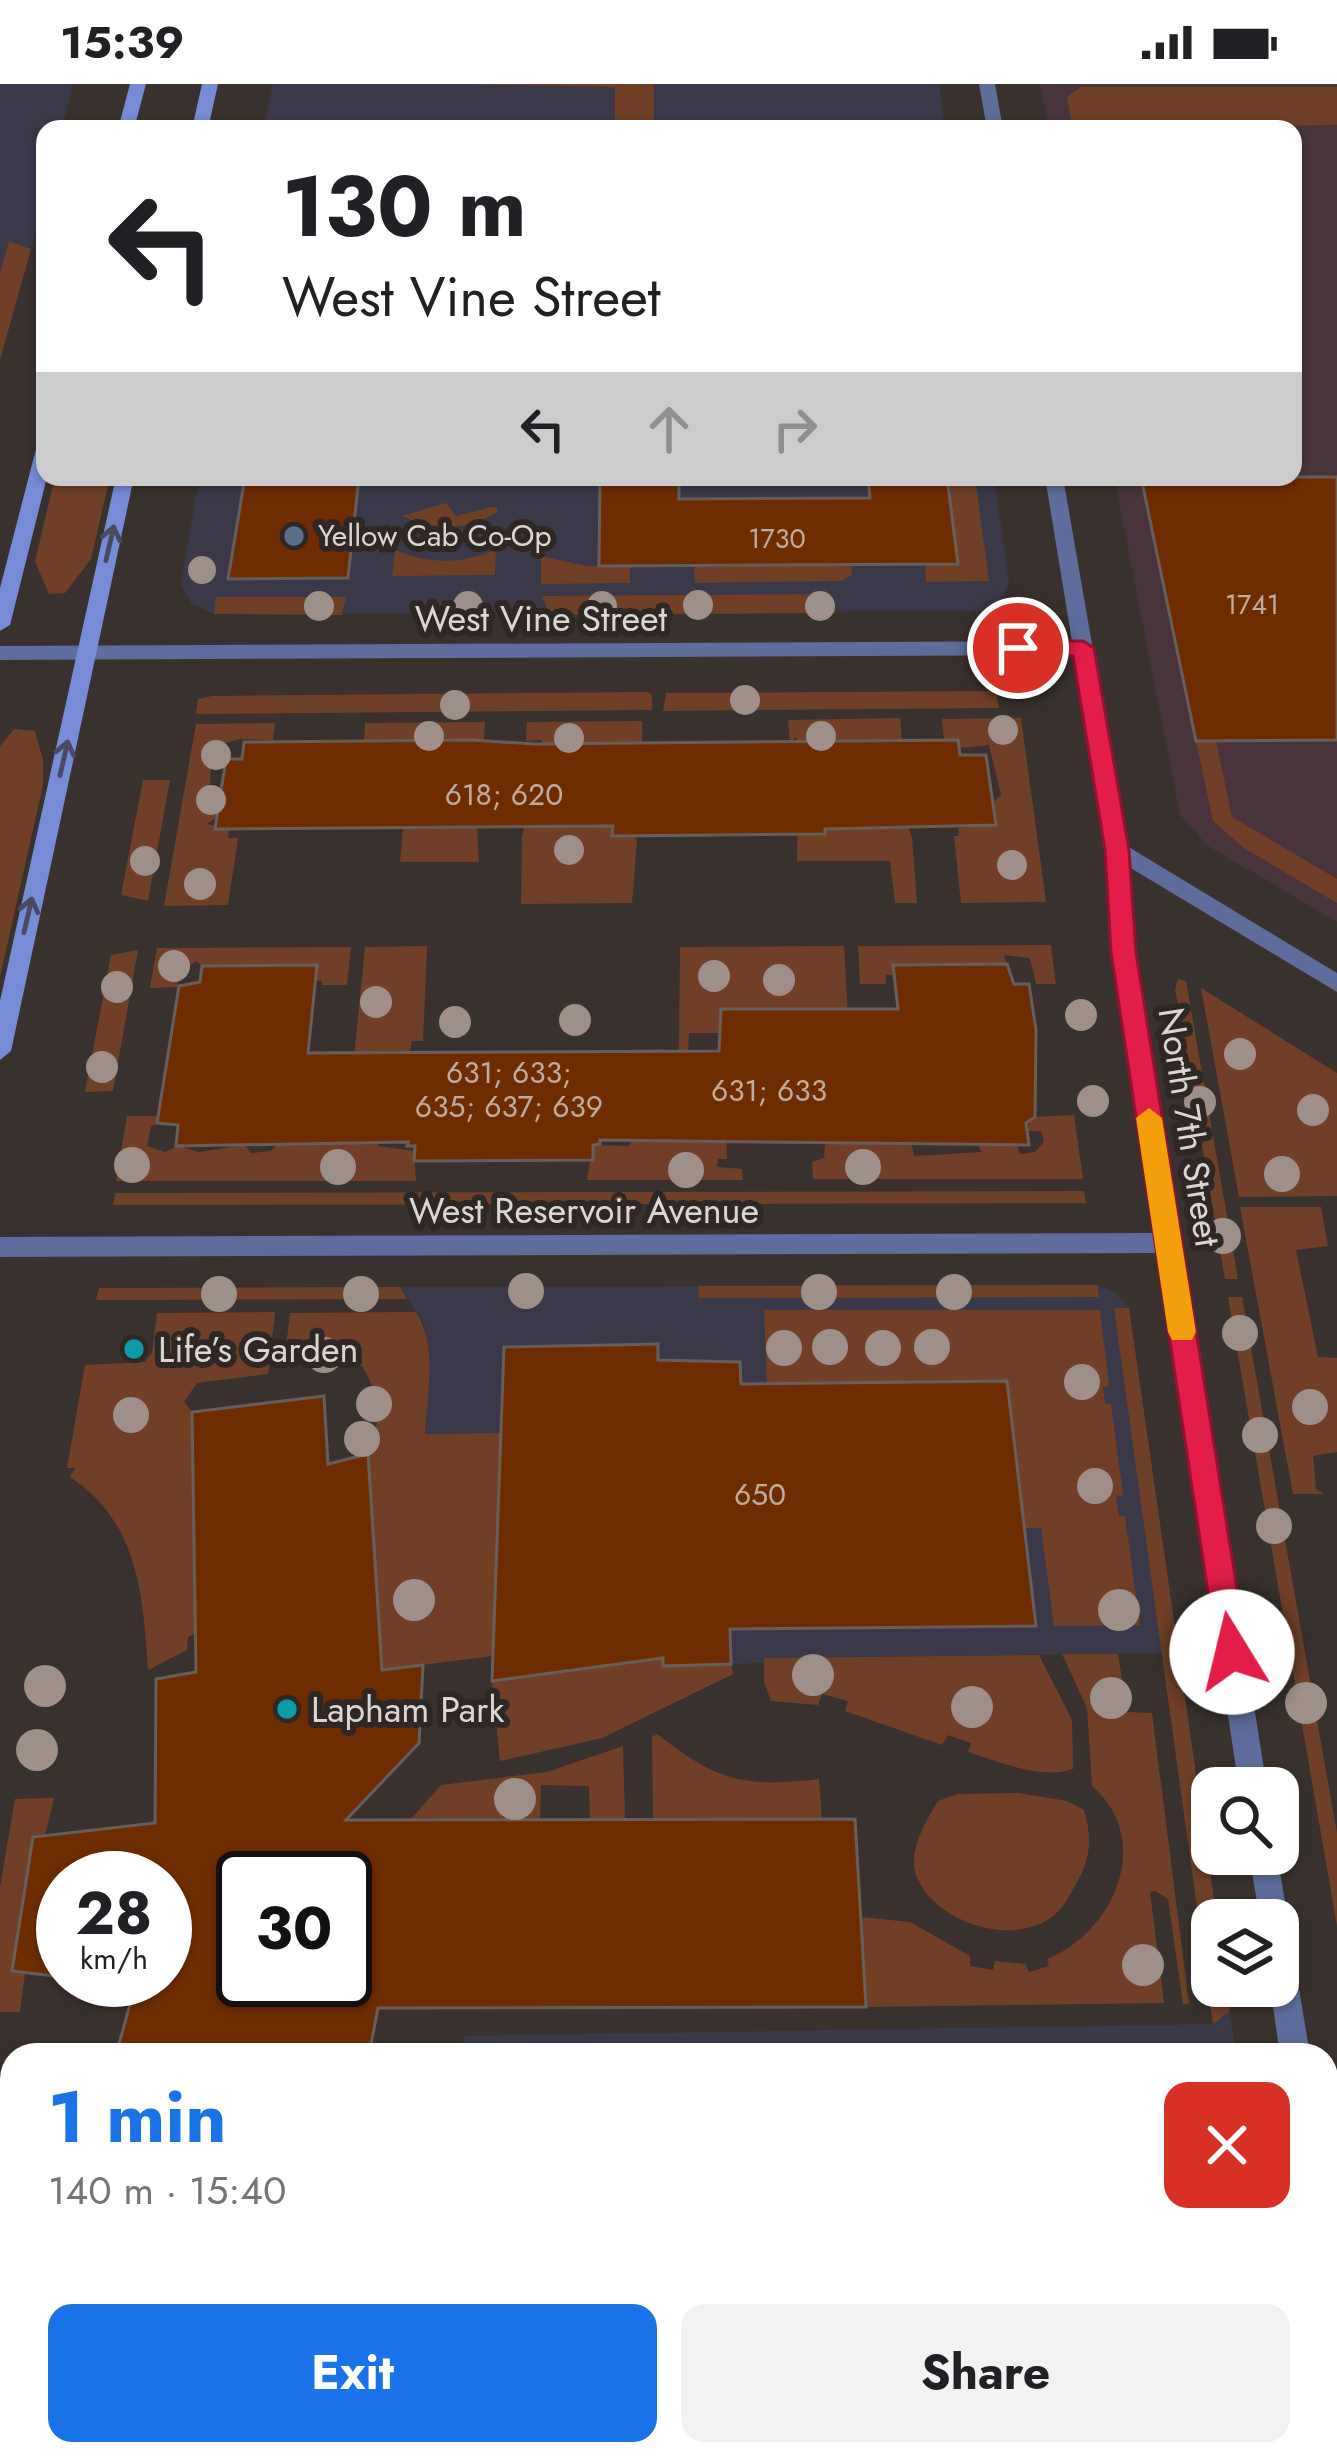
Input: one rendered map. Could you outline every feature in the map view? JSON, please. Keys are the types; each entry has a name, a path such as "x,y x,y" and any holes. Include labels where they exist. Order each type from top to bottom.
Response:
{"main road":[{"path":"128,120 138,84"},
{"path":"202,120 210,84"},
{"path":"0,625 36,484"},
{"path":"0,1051 123,486"}],"street":[{"path":"987,84 993,120"},
{"name":"North 7th Street","path":"1056,486 1117,850 1123,952 1250,1767"},
{"name":"West Vine Street","path":"0,653 1083,648"},
{"path":"1117,850 1337,984"},
{"name":"West Reservoir Avenue","path":"0,1247 1168,1243"},
{"path":"1287,2007 1293,2043"}],"shaded area":[{"path":"0,84 71,84 64,120 36,120 36,229 20,289 0,289"},
{"path":"273,84 939,84 944,120 266,120"},
{"path":"465,84 654,84 654,120 615,120 615,87"},
{"path":"1040,84 1337,84 1337,922 1208,846 1180,815 1116,486 1302,486 1302,120 1047,120"},
{"path":"1081,87 1337,87 1337,125 1302,126 1302,120 1071,120 1067,97"},
{"path":"9,241 31,249 0,360 0,273"},
{"path":"53,486 108,486 91,559 65,593 49,594 35,561"},
{"path":"197,486 995,486 1009,582 1001,601 980,611 214,614 191,603 181,584"},
{"path":"948,486 976,486 989,581 926,582 925,564 957,564"},
{"path":"446,503 456,516 492,507 497,512 450,527 402,516"},
{"path":"496,549 495,575 392,576 395,550 446,561"},
{"path":"541,556 586,566 630,565 630,583 541,584"},
{"path":"851,565 852,574 842,581 695,583 694,566"},
{"path":"830,594 836,613 550,615 542,596"},
{"path":"216,597 346,597 342,615 214,614"},
{"path":"996,691 999,708 663,711 666,693"},
{"path":"652,695 652,710 196,714 198,699 212,696"},
{"path":"900,718 902,739 893,740 895,825 908,827 912,837 917,903 895,903 890,861 797,861 799,743 796,737 790,742 788,720"},
{"path":"1021,718 1046,902 961,903 954,836 959,836 958,828 995,825 993,803 1001,795 989,745 959,748 958,740 944,740 942,719"},
{"path":"642,721 642,743 632,744 613,766 613,834 633,835 637,840 632,903 521,904 522,837 524,827 543,826 547,748 541,740 526,741 527,722"},
{"path":"485,722 484,740 473,741 461,826 477,827 479,862 400,862 403,828 390,741 364,741 365,723"},
{"path":"275,723 273,740 240,739 213,747 209,792 221,794 217,817 207,824 229,829 228,838 238,838 228,905 164,906 196,724"},
{"path":"14,729 35,731 43,760 43,785 0,977 0,746"},
{"path":"1196,741 1216,741 1232,817 1337,879 1337,903 1244,848 1213,821"},
{"path":"143,780 170,780 148,901 121,895"},
{"path":"1051,945 1056,984 1036,984 1030,958 1004,955 1007,964 894,965 894,975 886,975 886,984 860,984 858,946"},
{"path":"427,946 423,1041 412,1041 410,1051 396,1052 390,1130 376,1132 378,1146 414,1151 416,1181 116,1181 127,1116 159,1116 151,1126 147,1146 165,1152 179,1146 199,1152 245,1145 251,1153 271,1151 277,1145 297,1145 300,1124 348,1119 365,947"},
{"path":"844,946 854,1118 908,1128 914,1156 982,1152 978,1145 1017,1145 1020,1154 1035,1152 1044,1142 1041,1131 1027,1131 1031,1117 1074,1115 1083,1179 813,1179 812,1162 824,1158 826,1132 722,1033 689,1033 688,1054 679,1054 680,947"},
{"path":"351,947 347,985 202,966 197,961 176,973 178,987 150,988 157,948"},
{"path":"138,950 113,1091 85,1092 111,955"},
{"path":"1178,979 1186,981 1238,1279 1225,1279 1175,989"},
{"path":"1201,988 1337,1073 1337,1196 1239,1197"},
{"path":"664,1049 664,1079 725,1111 727,1159 718,1159 717,1167 742,1169 743,1180 587,1180 593,1145 628,1146 633,1140 625,1133 626,1050"},
{"path":"1084,1191 1086,1203 113,1205 115,1193"},
{"path":"1240,1207 1321,1207 1328,1246 1296,1250 1318,1357 1337,1358 1337,1452 1313,1456 1316,1489 1324,1494 1293,1494"},
{"path":"1097,1285 1116,1293 1129,1308 1178,1653 764,1658 764,1663 732,1664 733,1674 602,1738 500,1761 492,1681 501,1434 425,1435 429,1357 424,1325 400,1287"},
{"path":"1097,1285 1099,1297 699,1298 698,1286"},
{"path":"400,1287 407,1299 96,1300 99,1288"},
{"path":"1228,1297 1242,1297 1337,1833 1337,1926"},
{"path":"1114,1308 1129,1308 1195,1767 1191,1767 1191,1865"},
{"path":"764,1310 1100,1310 1109,1386 1103,1387 1105,1403 1111,1404 1123,1495 1116,1496 1119,1516 1125,1516 1140,1625 1054,1626 1041,1528 1024,1528 1007,1382 767,1384"},
{"path":"275,1312 268,1374 197,1383 184,1402 192,1412 196,1633 188,1637 187,1650 148,1670 139,1588 124,1538 93,1495 70,1477 75,1468 67,1468 85,1365 145,1362 152,1353 157,1313"},
{"path":"416,1312 429,1355 425,1434 501,1433 493,1656 382,1670 368,1455 363,1455 377,1421 374,1389 362,1366 284,1364 290,1313"},
{"path":"1062,1654 1118,1654 1127,1712 1152,1713 1189,2004 1183,2004 1168,1899 1155,1891 1150,1892 1164,2003 866,2007 861,1917 910,1922 970,1956 970,1966 993,1970 995,1961 1025,1964 1029,1972 1049,1966 1047,1959 1071,1946 1107,1906 1123,1857 1121,1832 1111,1808 1092,1786 1087,1708"},
{"path":"1039,1655 1072,1720 1073,1769 1047,1772 1007,1765 968,1752 971,1743 948,1735 942,1745 845,1711 848,1701 822,1694 818,1705 771,1701 764,1682 764,1658"},
{"path":"663,1658 664,1666 731,1664 733,1674 602,1738 500,1761 492,1681"},
{"path":"657,1734 697,1762 732,1778 819,1779 822,1820 653,1820 652,1737"},
{"path":"623,1746 625,1820 590,1820 589,1786 541,1785 540,1821 410,1820 441,1785 547,1772"},
{"path":"1019,1793 1067,1801 1084,1810 1089,1847 1082,1873 1058,1912 1033,1927 996,1929 958,1918 928,1895 918,1880 915,1849 923,1828 938,1801 958,1794"},
{"path":"54,1798 41,1851 36,1851 36,1874 13,1970 25,1973 20,2012 0,2012 0,1887 15,1799"},
{"path":"1192,1875 1211,1875 1214,1899 1196,1899"},
{"path":"1211,2007 1229,2007 1230,2011 1213,2024"},
{"path":"1230,2011 1234,2043 464,2043 464,2036 1213,2024"}],"building":[{"path":"1302,477 1337,477 1337,740 1196,741 1143,486 1302,486"},
{"name":"Yellow Cab Co-Op","path":"244,486 358,486 348,578 228,579"},
{"path":"600,486 679,486 679,499 870,498 869,486 948,486 958,564 599,566"},
{"path":"958,740 960,755 986,755 996,825 825,829 825,834 612,836 613,826 215,829 226,759 242,759 244,742 535,744"},
{"path":"1007,964 1014,984 1029,984 1036,1030 1035,1117 1026,1123 1029,1145 600,1140 593,1145 593,1160 414,1161 415,1146 407,1146 408,1142 176,1146 178,1125 157,1123 179,986 200,982 202,966 317,965 308,1053 719,1051 721,1009 898,1009 893,965"},
{"path":"658,1344 658,1360 740,1362 741,1384 1007,1381 1036,1626 730,1629 731,1664 663,1666 663,1658 492,1681 504,1347"},
{"name":"Lapham Park","path":"324,1396 328,1464 368,1454 382,1670 423,1665 419,1743 346,1820 855,1819 866,2007 378,2008 371,2043 119,2043 129,2007 192,2007 192,1851 36,1851 36,1974 12,1971 33,1837 155,1823 156,1679 196,1672 192,1412"}],"slow traffic":[{"path":"1149,1118 1182,1332"}],"place":[{"name":"Yellow Cab Co-Op","path":"294,536"},
{"name":"Life’s Garden","path":"134,1349"},
{"name":"Lapham Park","path":"287,1709"}],"route":[{"path":"1018,648 1083,648 1117,850 1123,952 1232,1652"}]}
